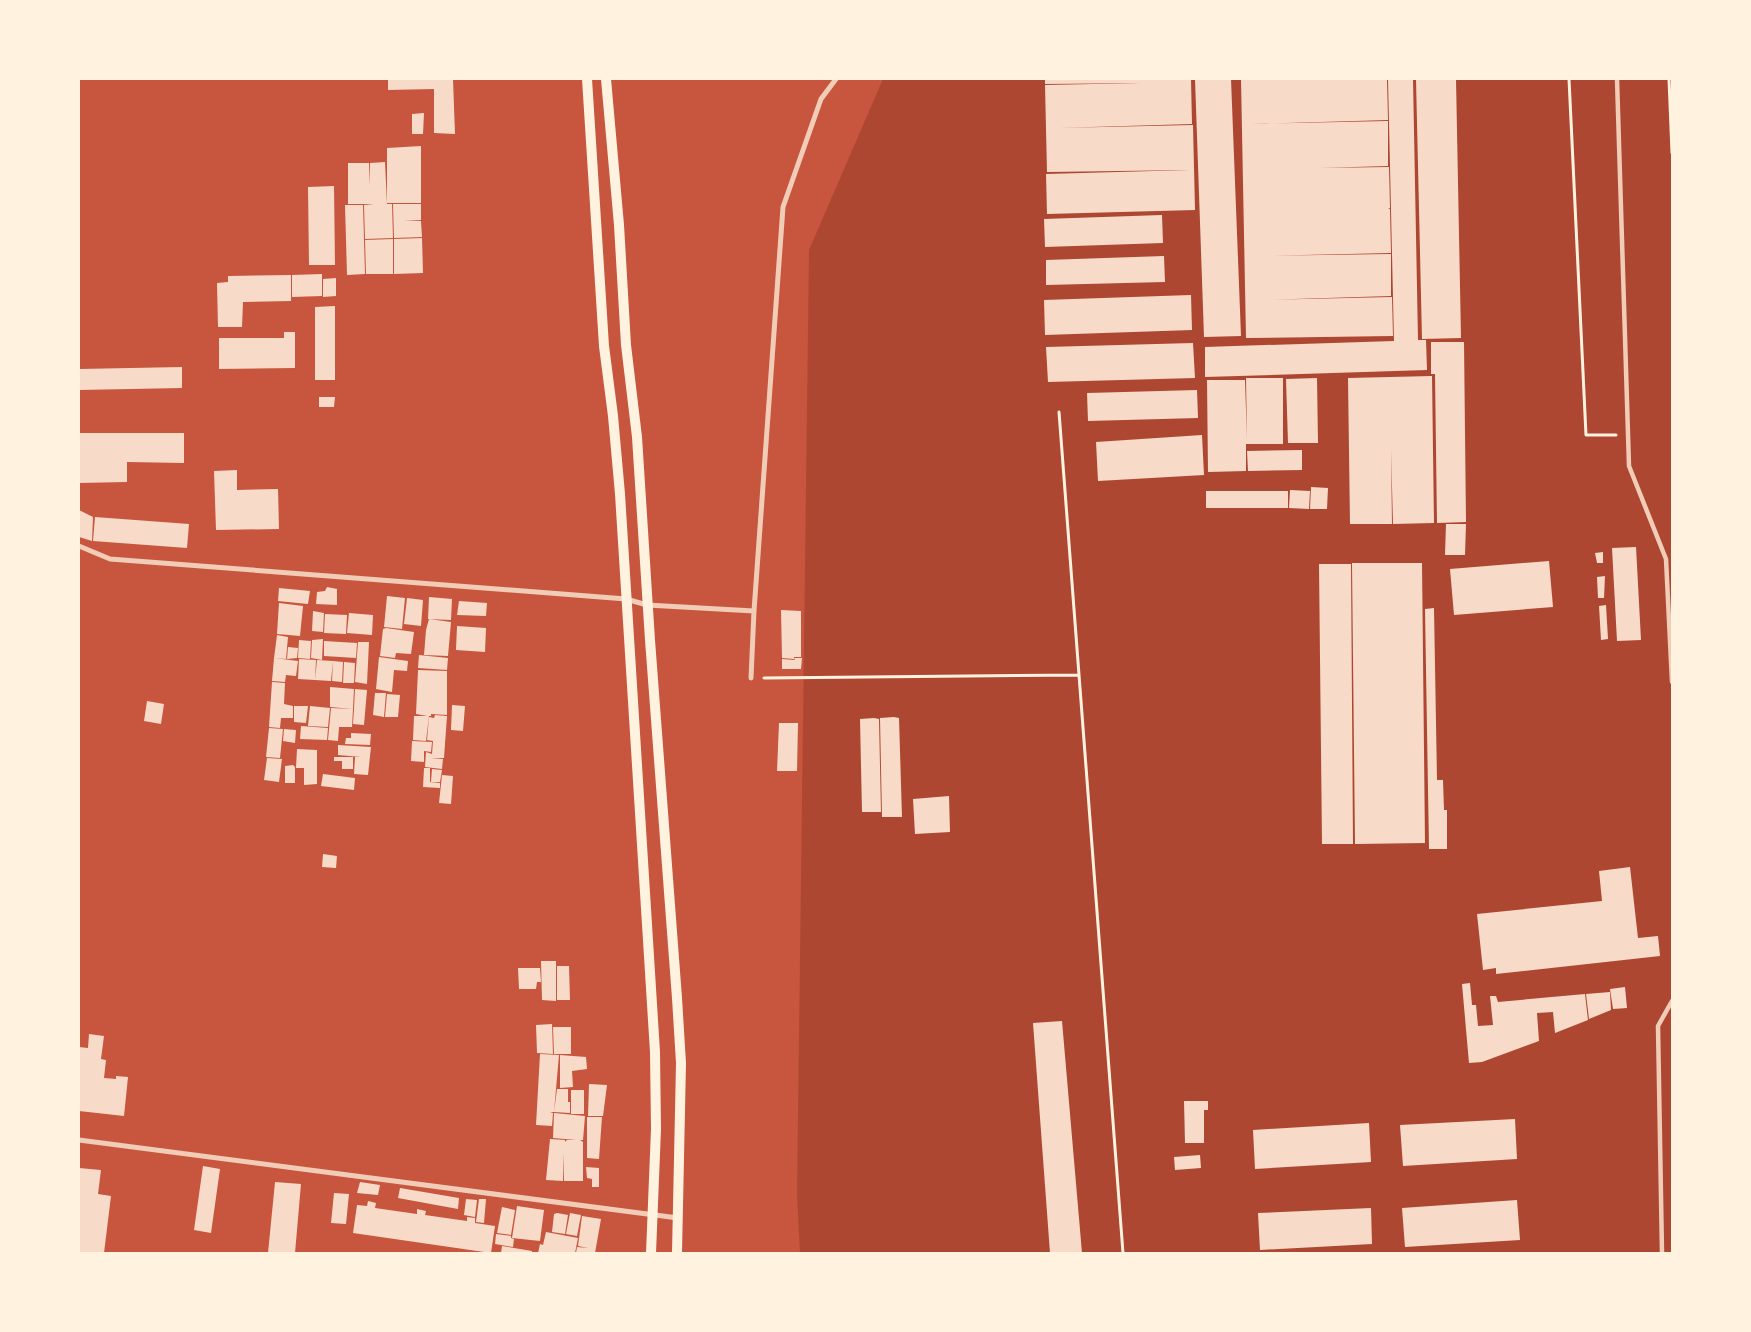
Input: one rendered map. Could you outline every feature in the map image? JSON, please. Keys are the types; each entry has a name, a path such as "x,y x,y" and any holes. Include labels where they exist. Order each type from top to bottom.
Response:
{"main road":[{"path":"586,79 604,346 620,494 655,1052 656,1129 651,1253"},
{"path":"606,79 619,225 626,345 637,437 647,605 681,1063 677,1253"}],"street":[{"path":"751,678 754,611 784,207 821,99 836,79"},
{"path":"1617,79 1629,466 1666,559 1672,682"},
{"path":"79,546 110,559 626,599 647,605 754,611"},
{"path":"1666,559 1672,558"},
{"path":"1662,1253 1658,1026 1672,1001"},
{"path":"79,1140 678,1218"}],"path":[{"path":"1569,79 1586,435 1628,435"},
{"path":"1669,79 1672,153"},
{"path":"1059,412 1123,1253"},
{"path":"751,678 1079,675"}],"shaded area":[{"path":"883,79 1672,79 1672,1253 800,1253 797,1195 809,250"}],"building":[{"path":"388,79 453,79 455,134 434,133 434,89 388,90"},
{"path":"1045,79 1191,79 1192,124 1058,128 1193,125 1195,210 1047,214 1046,174 1190,170 1047,172 1045,85 1141,83 1045,84"},
{"path":"1195,79 1231,79 1241,336 1204,337"},
{"path":"1241,79 1387,79 1388,120 1250,124 1388,121 1388,166 1320,168 1389,167 1390,208 1388,208 1390,209 1391,253 1260,256 1391,254 1391,296 1260,300 1392,297 1393,336 1246,338"},
{"path":"1388,79 1413,79 1418,340 1426,340 1427,370 1205,377 1205,347 1394,341"},
{"path":"1416,79 1456,79 1461,338 1422,339"},
{"path":"424,113 423,134 412,134 412,114"},
{"path":"421,146 421,203 387,203 387,148"},
{"path":"385,162 387,204 392,204 393,238 365,239 364,205 374,204 348,204 348,163 369,163 370,186 370,163"},
{"path":"334,186 335,265 309,265 308,187"},
{"path":"393,204 421,204 421,220 404,220 421,221 422,237 394,238"},
{"path":"345,205 363,205 365,274 347,275"},
{"path":"1162,215 1163,243 1045,247 1044,219"},
{"path":"422,238 423,273 394,274 394,239"},
{"path":"393,239 393,274 366,274 365,240"},
{"path":"1164,256 1165,282 1046,285 1046,260"},
{"path":"322,274 322,296 292,297 292,275"},
{"path":"291,275 291,301 243,302 242,327 218,327 217,283 228,282 228,276"},
{"path":"336,278 336,296 323,297 323,279"},
{"path":"1191,295 1192,330 1045,335 1044,300"},
{"path":"335,306 335,380 315,380 315,307"},
{"path":"284,332 295,332 295,368 219,369 219,338 284,338"},
{"path":"1431,342 1464,342 1466,522 1437,523 1435,374 1431,374"},
{"path":"1193,343 1195,378 1048,382 1046,347"},
{"path":"182,367 182,388 79,390 79,369"},
{"path":"1432,376 1434,523 1393,524 1391,449 1392,524 1350,524 1348,378"},
{"path":"1246,378 1283,378 1283,444 1246,444 1246,471 1208,472 1207,380 1245,380 1247,440"},
{"path":"1317,378 1318,443 1288,443 1286,379"},
{"path":"1197,390 1198,418 1088,421 1087,393"},
{"path":"319,397 335,397 334,407 319,407"},
{"path":"79,433 184,433 184,463 127,462 127,482 79,483"},
{"path":"1202,435 1204,475 1098,481 1096,442"},
{"path":"1302,450 1302,470 1248,471 1247,451"},
{"path":"237,470 237,490 278,489 279,529 216,530 214,471"},
{"path":"1311,487 1328,488 1327,509 1310,509"},
{"path":"1290,490 1310,491 1309,509 1289,508"},
{"path":"1206,491 1288,491 1288,508 1206,508"},
{"path":"79,510 93,517 92,541 79,537"},
{"path":"95,517 189,524 187,548 93,541"},
{"path":"1446,524 1466,524 1465,555 1445,555"},
{"path":"1636,547 1641,640 1617,641 1612,548"},
{"path":"1603,552 1603,563 1597,563 1595,553"},
{"path":"1549,561 1553,607 1454,615 1450,569"},
{"path":"1352,563 1422,563 1425,843 1355,844"},
{"path":"1319,564 1351,564 1353,844 1322,844"},
{"path":"1605,576 1604,598 1598,598 1597,577"},
{"path":"327,587 337,589 337,605 316,604 317,592 325,591"},
{"path":"279,588 310,591 308,604 278,601"},
{"path":"387,596 405,598 402,629 384,627"},
{"path":"429,597 452,599 451,620 428,619"},
{"path":"407,598 423,600 421,626 404,624"},
{"path":"459,601 487,603 486,616 457,615"},
{"path":"279,603 303,606 300,636 277,634"},
{"path":"1606,605 1608,639 1601,640 1599,606"},
{"path":"1434,608 1437,780 1443,780 1444,810 1447,810 1447,849 1429,849 1425,609"},
{"path":"781,610 801,611 801,657 794,657 794,659 782,658"},
{"path":"313,611 324,613 323,632 312,631"},
{"path":"349,613 373,615 372,635 347,633"},
{"path":"325,614 347,615 346,634 324,633"},
{"path":"429,619 451,622 448,656 424,655"},
{"path":"457,626 486,628 485,652 456,650"},
{"path":"383,629 414,632 411,654 396,653 395,658 380,656"},
{"path":"277,635 288,637 286,659 274,658"},
{"path":"323,639 322,660 311,658 312,640"},
{"path":"299,640 311,641 310,659 298,658"},
{"path":"324,641 357,643 356,658 324,656"},
{"path":"358,642 369,642 367,684 355,682"},
{"path":"288,647 298,648 297,658 287,659"},
{"path":"419,655 448,658 447,670 418,668"},
{"path":"379,657 408,661 407,671 394,670 392,692 376,689"},
{"path":"274,658 298,661 296,676 286,675 285,682 272,681"},
{"path":"794,658 802,658 801,669 782,669 782,659 795,660"},
{"path":"299,659 316,660 315,680 298,679"},
{"path":"317,660 333,661 331,681 315,680"},
{"path":"333,661 343,662 342,682 332,681"},
{"path":"344,662 355,663 354,683 343,683"},
{"path":"418,670 447,671 447,715 431,714 429,716 426,741 413,740 414,716 427,716 416,714"},
{"path":"272,682 285,683 284,704 293,706 293,718 281,718 280,728 269,727"},
{"path":"330,687 354,689 353,709 330,707"},
{"path":"355,689 367,690 364,725 353,724"},
{"path":"375,693 386,693 384,717 373,715"},
{"path":"387,694 400,695 398,717 385,717"},
{"path":"147,701 164,704 161,724 144,721"},
{"path":"452,705 465,706 463,731 451,730"},
{"path":"294,706 308,706 306,723 294,722"},
{"path":"310,706 330,708 328,727 308,726"},
{"path":"331,708 353,709 352,727 339,727 338,741 328,740"},
{"path":"435,715 447,716 444,758 431,758 443,759 442,769 425,767 426,752 432,754 433,741 427,740 429,717 434,718"},
{"path":"880,718 899,718 902,817 882,817"},
{"path":"860,719 879,719 881,812 862,812"},
{"path":"779,723 798,723 797,771 777,771"},
{"path":"301,726 328,728 327,740 300,739"},
{"path":"269,728 283,729 280,758 266,757"},
{"path":"284,729 296,730 295,743 283,741"},
{"path":"351,733 371,734 370,745 345,744 346,738 351,738"},
{"path":"412,741 432,742 431,752 424,751 424,762 411,761"},
{"path":"338,745 371,747 368,775 354,774 355,757 361,757 338,755"},
{"path":"297,749 317,750 317,784 304,785 304,768 296,768"},
{"path":"334,757 353,757 353,769 342,769 342,761 334,761"},
{"path":"267,758 282,759 279,782 264,780"},
{"path":"293,765 295,767 295,783 285,783 285,766"},
{"path":"424,768 430,768 430,782 440,783 440,788 423,787"},
{"path":"432,769 442,770 440,782 431,782"},
{"path":"323,774 355,778 354,790 321,786"},
{"path":"442,775 453,776 451,804 439,803"},
{"path":"949,796 950,832 915,834 913,799"},
{"path":"323,854 337,856 336,868 322,867"},
{"path":"1630,867 1638,938 1658,936 1660,956 1496,974 1496,968 1483,970 1477,914 1602,901 1599,871"},
{"path":"541,961 556,961 556,1001 542,1000"},
{"path":"557,966 569,966 570,1000 557,1000"},
{"path":"518,968 540,968 541,982 537,982 536,989 519,989"},
{"path":"1470,983 1472,1005 1476,1005 1478,1026 1493,1025 1490,996 1496,996 1498,1002 1585,994 1588,1020 1555,1033 1553,1012 1537,1013 1539,1041 1482,1062 1469,1063 1462,984"},
{"path":"1625,987 1627,1008 1613,1009 1610,989"},
{"path":"1610,992 1611,1010 1589,1019 1586,994"},
{"path":"1062,1021 1082,1253 1050,1253 1033,1023"},
{"path":"552,1024 553,1054 537,1053 536,1025"},
{"path":"553,1027 571,1027 571,1054 554,1054"},
{"path":"89,1034 104,1036 101,1059 106,1060 104,1078 128,1077 124,1116 79,1111 79,1047 88,1048"},
{"path":"540,1054 559,1055 554,1112 550,1112 553,1113 552,1126 536,1125"},
{"path":"560,1055 586,1057 587,1069 572,1071 573,1087 560,1088"},
{"path":"589,1084 607,1085 603,1116 588,1116"},
{"path":"557,1089 568,1089 570,1113 554,1112"},
{"path":"571,1090 584,1090 584,1114 571,1114"},
{"path":"1184,1101 1208,1101 1208,1110 1204,1110 1204,1143 1185,1143"},
{"path":"554,1113 585,1116 583,1140 580,1140 583,1142 583,1181 564,1181 564,1153 563,1181 546,1180 550,1139 565,1140 565,1142 567,1140 576,1140 553,1138"},
{"path":"587,1117 602,1117 599,1159 587,1158"},
{"path":"1515,1119 1517,1159 1403,1166 1400,1125"},
{"path":"1369,1123 1371,1162 1255,1169 1253,1130"},
{"path":"1200,1155 1201,1168 1175,1170 1174,1157"},
{"path":"203,1166 220,1169 211,1233 194,1230"},
{"path":"586,1167 599,1168 599,1187 592,1187 592,1179 587,1178"},
{"path":"79,1168 101,1170 98,1194 111,1196 104,1253 79,1253"},
{"path":"275,1182 301,1184 295,1253 268,1253"},
{"path":"360,1182 380,1185 378,1195 357,1193"},
{"path":"400,1188 459,1198 458,1209 398,1198"},
{"path":"334,1193 349,1194 346,1224 331,1223"},
{"path":"466,1199 477,1200 475,1217 464,1215"},
{"path":"479,1199 486,1199 484,1223 476,1222"},
{"path":"1517,1200 1520,1240 1405,1247 1402,1208"},
{"path":"368,1201 376,1203 375,1208 417,1214 417,1209 426,1211 425,1215 467,1221 467,1217 475,1218 475,1223 495,1226 491,1253 353,1233 357,1205 367,1206"},
{"path":"517,1206 544,1210 540,1241 512,1238"},
{"path":"502,1207 515,1210 511,1235 497,1233"},
{"path":"1371,1208 1372,1244 1260,1250 1258,1213"},
{"path":"570,1213 581,1215 577,1236 566,1234"},
{"path":"554,1214 568,1215 565,1234 552,1232"},
{"path":"582,1216 601,1219 595,1253 576,1253 577,1247 588,1248 578,1246"},
{"path":"546,1232 578,1238 575,1253 538,1253 540,1244 543,1245"},
{"path":"496,1234 511,1236 514,1239 513,1247 495,1244"},
{"path":"502,1246 532,1251 532,1253 501,1253"}]}
